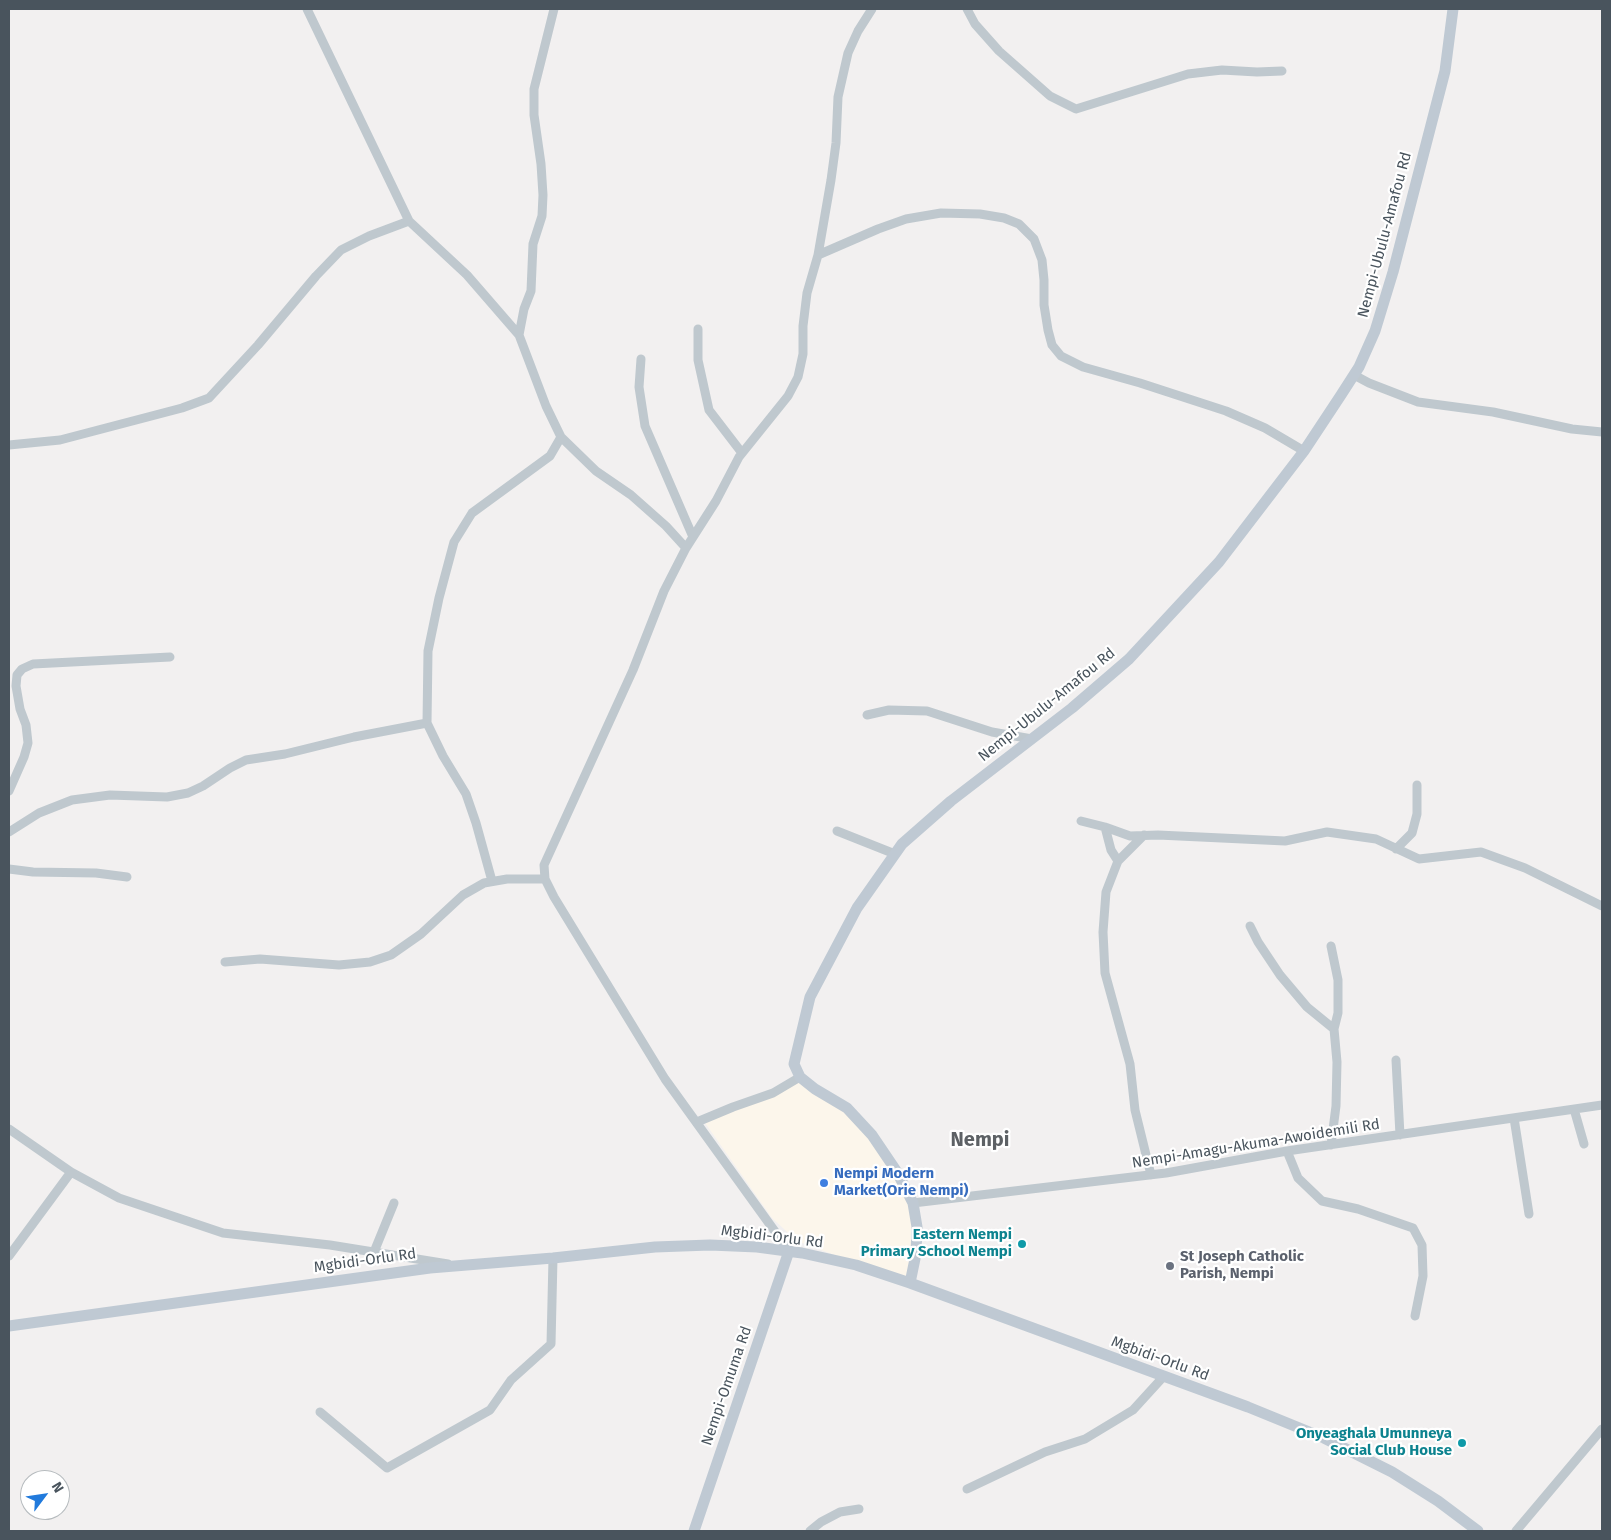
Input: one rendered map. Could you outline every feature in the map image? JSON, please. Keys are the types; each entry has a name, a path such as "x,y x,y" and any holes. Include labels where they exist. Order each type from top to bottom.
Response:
{"street":[{"path":"307,9 409,221 467,275 519,335 546,406 561,437 596,471 631,496 666,526 686,548"},
{"path":"519,335 524,309 531,291 533,244 542,216 543,195 534,115 534,89 554,9"},
{"path":"789,1251 665,1079 554,897 545,879 544,865 633,670 664,591 686,548 742,453 788,396 798,376 803,354 807,293 818,255 831,180 836,143 838,97 848,53 858,31 872,9"},
{"path":"967,9 975,24 1000,51 1050,96 1076,109 1188,74 1222,70 1282,71"},
{"name":"Nempi-Ubulu-Amafou Rd","path":"800,1078 794,1064 810,997 856,908 895,854 908,839 951,801 1072,708 1129,659 1219,562 1304,451 1359,367 1375,331 1394,272 1444,71 1453,9"},
{"path":"818,255 906,219 941,213 980,214 1012,221 1019,224 1034,239 1042,260 1044,305 1048,330 1052,345 1061,356 1083,367 1226,411 1265,428 1304,451"},
{"path":"9,445 60,440 182,408 209,398 341,250 368,236 409,221"},
{"path":"698,330 698,360 709,410 742,453"},
{"path":"641,359 639,387 645,426 693,537"},
{"path":"1354,375 1368,383 1418,402 1493,412 1572,429 1602,432"},
{"path":"492,881 466,794 443,756 427,723 428,651 454,542 472,513 550,456 561,437"},
{"path":"9,791 28,743 26,726 20,709 16,686 17,675 22,668 32,664 170,657"},
{"path":"867,715 889,710 927,711 992,732 1032,739"},
{"path":"9,832 18,824 39,813 72,800 110,795 167,796 188,793 246,760 285,754 354,737 427,723"},
{"path":"1396,849 1412,832 1417,814 1417,785"},
{"path":"1081,821 1130,836 1285,841 1328,832 1376,839 1419,859 1481,852 1525,868 1602,906"},
{"path":"1105,827 1111,850 1118,861"},
{"path":"837,831 895,854"},
{"path":"1144,835 1118,861 1106,892 1103,932 1105,974 1130,1064 1135,1110 1151,1175"},
{"path":"9,868 33,872 96,873 127,877"},
{"path":"225,962 260,959 339,964 370,962 391,955 421,934 463,895 484,883 545,879"},
{"path":"1250,926 1280,976 1307,1007 1334,1029"},
{"path":"1331,946 1338,980 1338,1013 1334,1029 1338,1062 1336,1106 1331,1145"},
{"path":"1396,1060 1400,1135"},
{"path":"696,1122 773,1093 800,1078 848,1108 872,1135 897,1172 913,1203 918,1227 916,1254 910,1283"},
{"name":"Nempi-Amagu-Akuma-Awoidemili Rd","path":"913,1203 1151,1175 1287,1151 1602,1105"},
{"path":"1574,1109 1584,1144"},
{"path":"1514,1118 1529,1214"},
{"path":"9,1129 71,1172 119,1198 222,1233 330,1245 458,1265"},
{"path":"1287,1151 1298,1178 1322,1201 1358,1209 1413,1228 1422,1245 1423,1268 1415,1316"},
{"path":"9,1256 71,1172"},
{"path":"374,1252 394,1203"},
{"name":"Mgbidi-Orlu Rd","path":"9,1326 458,1265 710,1245 757,1247 789,1251 856,1265 910,1283 1248,1407 1324,1438 1392,1472 1438,1501 1478,1531"},
{"name":"Nempi-Omuma Rd","path":"694,1531 789,1251"},
{"path":"320,1412 387,1468 490,1410 511,1380 551,1344 553,1258"},
{"path":"967,1489 1045,1452 1086,1439 1133,1410 1164,1376"},
{"path":"1516,1531 1602,1428"},
{"path":"810,1531 821,1522 840,1512 859,1509"}],"shaded area":[{"name":"Nempi Modern Market(Orie Nempi)","path":"800,1077 851,1112 913,1203 910,1283 797,1241 772,1218 703,1120"}],"place":[{"name":"Nempi Modern Market(Orie Nempi)","path":"824,1183"},
{"name":"Eastern Nempi Primary School Nempi","path":"1022,1244"},
{"name":"St Joseph Catholic Parish, Nempi","path":"1170,1266"},
{"name":"Onyeaghala Umunneya Social Club House","path":"1462,1443"}],"district":[{"name":"Nempi","path":"980,1140"}]}
